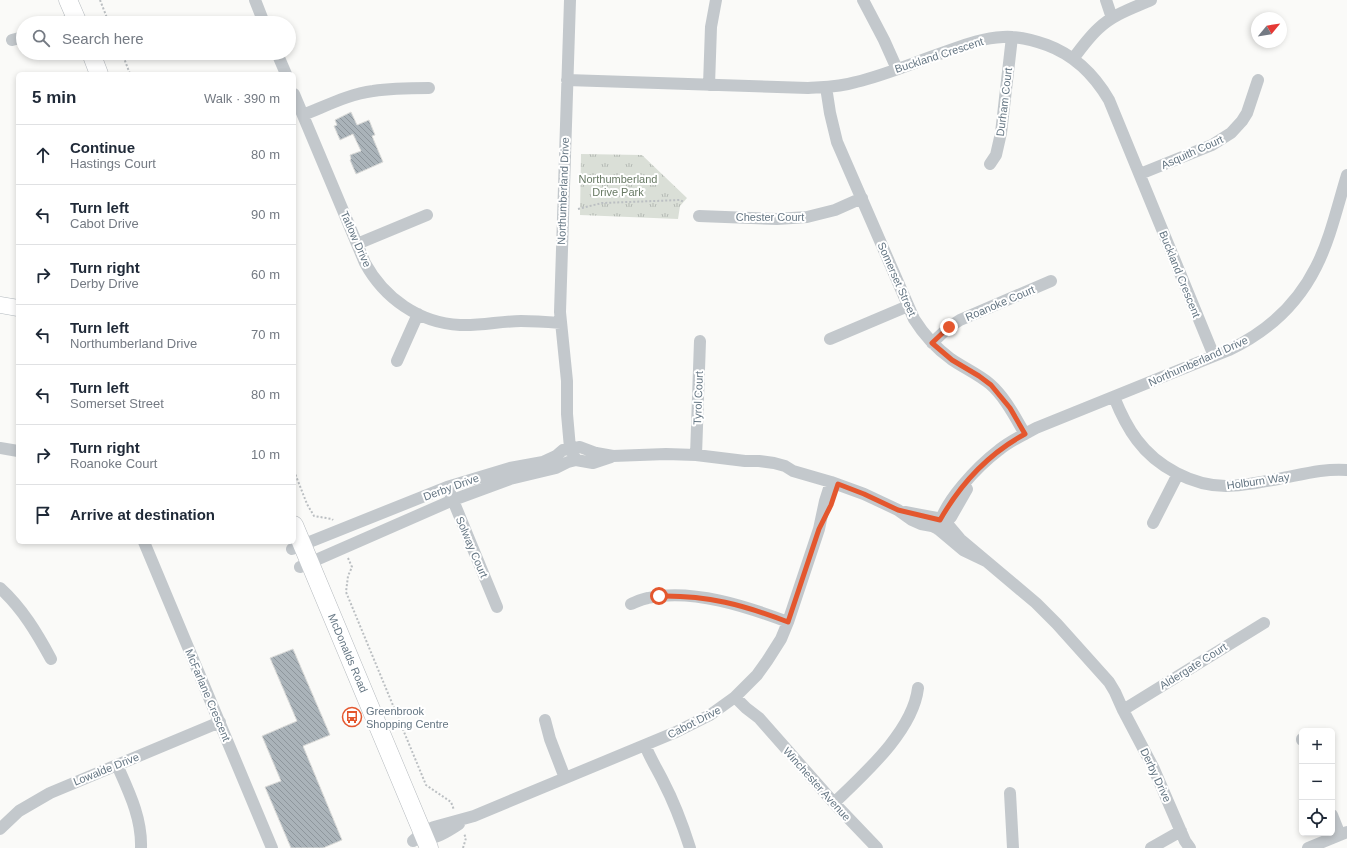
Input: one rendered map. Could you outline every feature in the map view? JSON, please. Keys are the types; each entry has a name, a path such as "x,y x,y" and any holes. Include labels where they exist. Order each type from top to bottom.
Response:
{"main road":[{"path":"68,0 71,16"},
{"path":"94,60 99,72"},
{"name":"McDonalds Road","path":"295,545 305,565 422,842"}],"street":[{"path":"255,0 261,16"},
{"name":"Northumberland Drive","path":"570,0 561,317 567,381 567,414 576,460"},
{"path":"710,85 711,27 716,0"},
{"path":"863,0 881,32 896,69"},
{"path":"1106,0 1112,18"},
{"path":"1073,59 1089,38 1112,18 1122,12 1151,0"},
{"name":"Durham Court","path":"990,164 996,155 1001,133 1012,37"},
{"name":"Buckland Crescent","path":"567,80 808,88 826,87 855,82 974,41 992,38 1024,38 1063,52 1073,59 1093,78 1109,100 1214,356"},
{"path":"280,60 285,72"},
{"name":"Asquith Court","path":"1140,174 1212,145 1231,133 1247,113 1258,80"},
{"name":"Somerset Street","path":"826,87 833,129 914,319 932,343 952,360 991,385 1010,408 1025,434"},
{"path":"303,115 339,100 372,91 391,88 429,88"},
{"name":"Tatlow Drive","path":"296,99 357,244 370,272 385,291 405,307 418,314 434,320 459,325 561,317"},
{"name":"Northumberland Drive","path":"941,524 956,509 974,474 999,450 1025,434 1244,343 1277,320 1301,292 1317,266 1347,176"},
{"name":"Chester Court","path":"699,216 795,219 820,215 862,198"},
{"path":"357,244 427,215"},
{"name":"Roanoke Court","path":"932,343 949,327 960,320 1051,281"},
{"path":"0,305 16,308"},
{"path":"830,339 908,306"},
{"path":"397,361 418,314"},
{"name":"Tyrol Court","path":"696,455 700,341"},
{"name":"Holburn Way","path":"1114,397 1122,417 1137,441 1157,461 1178,474 1198,482 1225,486 1252,484 1330,470 1347,470"},
{"name":"Derby Drive","path":"295,545 447,487 510,468 543,462 563,450 580,447 596,453 613,456 666,454 696,455 746,461 773,470 783,472 793,471 834,483 864,494 898,510 912,520 921,524 932,526 941,524 1015,584 1057,624 1084,654 1107,691 1123,710 1153,767 1186,842"},
{"path":"0,448 16,451"},
{"name":"Derby Drive","path":"305,565 453,500 510,479 556,468 576,460 593,462 613,456"},
{"path":"1153,523 1178,474"},
{"name":"Cabot Drive","path":"422,842 434,827 474,816 696,723 722,707 738,694 757,675 781,639 819,529 825,501 834,483"},
{"name":"Solway Court","path":"447,487 497,607"},
{"name":"McFarlane Crescent","path":"145,544 272,848"},
{"path":"0,588 16,604 51,659"},
{"path":"630,604 647,598 659,596 700,597 738,605 788,622"},
{"name":"Aldergate Court","path":"1123,710 1264,623"},
{"path":"834,803 877,760 901,730 915,706 918,688"},
{"name":"Winchester Avenue","path":"738,694 750,704 759,718 834,803 877,848"},
{"path":"545,720 550,738 566,778"},
{"name":"Lowalde Drive","path":"0,829 35,800 220,722"},
{"path":"648,744 660,765 663,781 690,848"},
{"path":"117,765 140,822 141,848"},
{"path":"1010,793 1013,848"},
{"path":"1308,848 1344,834 1335,820"},
{"path":"1151,848 1186,842"},
{"path":"1164,848 1186,842"}],"path":[{"path":"100,0 106,16"},
{"path":"125,60 129,72"},
{"path":"578,208 602,203 680,200 684,202"},
{"path":"296,476 314,516 332,519"},
{"path":"350,562 352,567 348,576 346,592 426,785 451,802 454,811"},
{"path":"463,848 466,838 464,833"}],"green space":[{"name":"Northumberland Drive Park","path":"581,154 642,155 687,198 680,206 678,219 580,215"}],"building":[{"path":"351,112 357,125 369,120 375,135 372,136 383,162 356,174 350,160 350,155 361,151 353,134 340,140 334,126 337,125 335,120"},
{"path":"293,649 330,735 303,746 342,840 323,848 291,848 265,787 281,781 262,736 297,721 270,658"}],"place":[{"name":"Greenbrook Shopping Centre","path":"352,717"}],"route":[{"path":"659,596 713,599 738,605 788,622 819,529 831,505 838,484 898,510 937,518 940,520 958,490 989,458 1010,442 1025,434 1010,408 991,385 952,360 932,343 949,327"}]}
